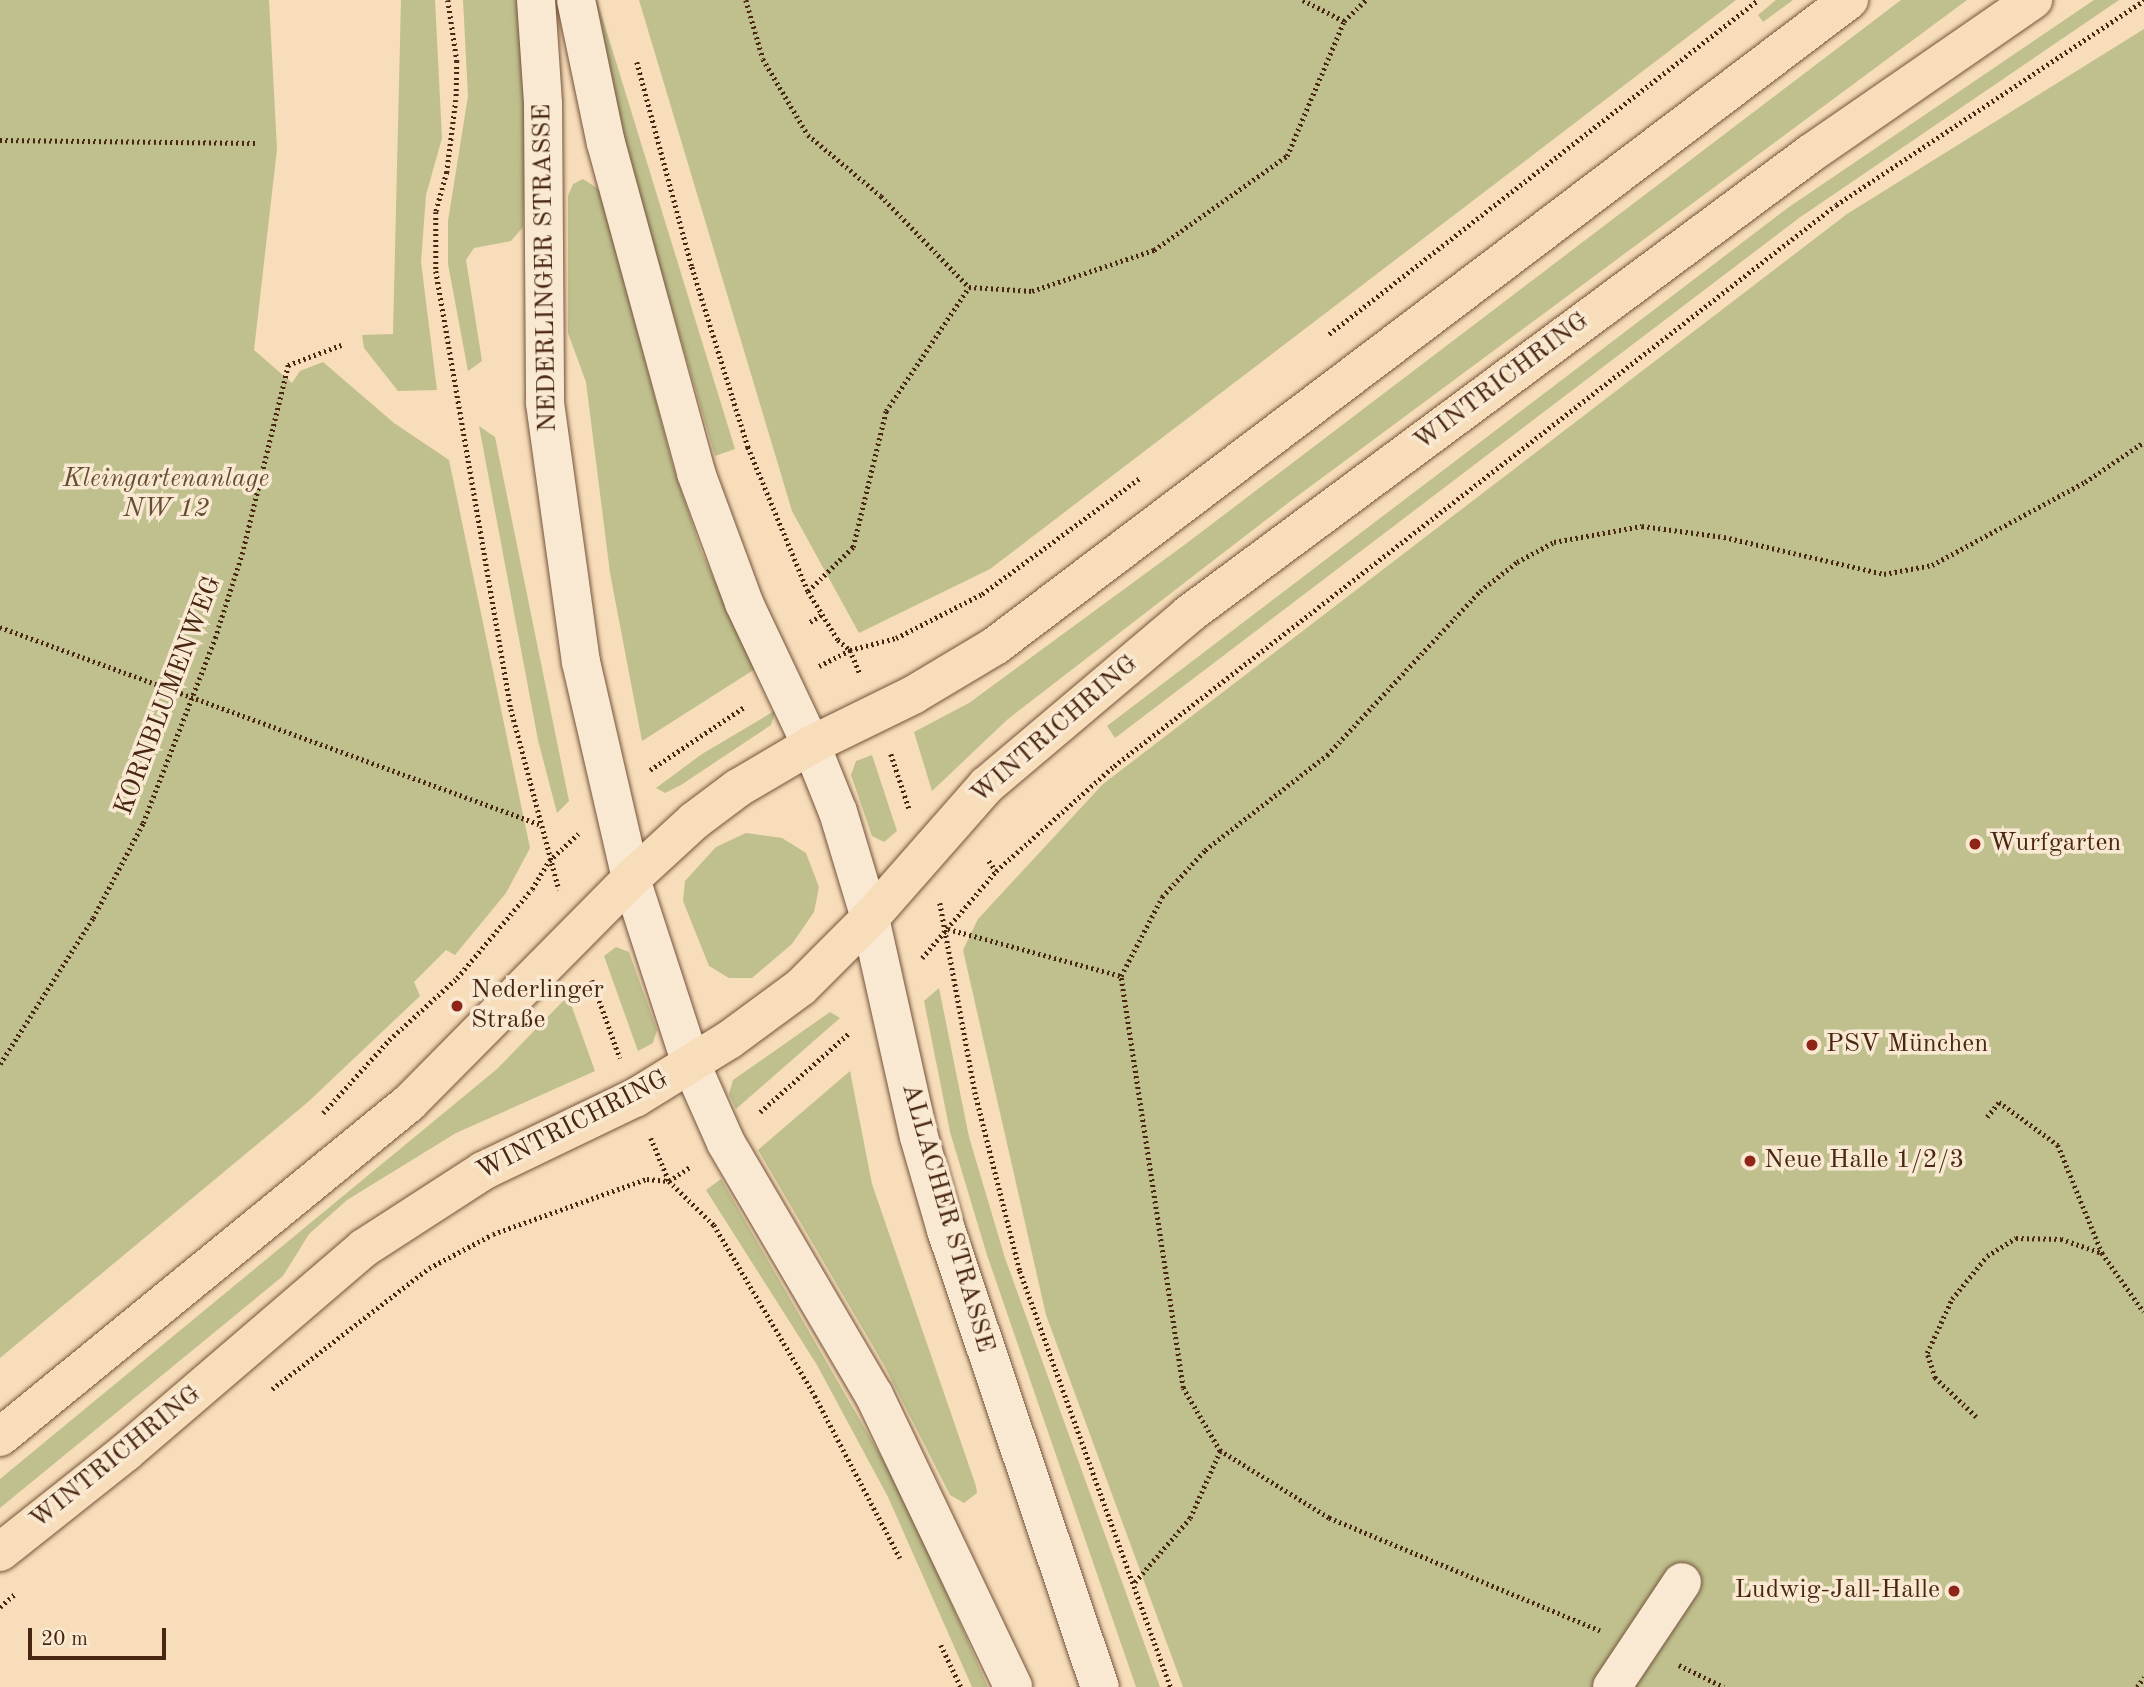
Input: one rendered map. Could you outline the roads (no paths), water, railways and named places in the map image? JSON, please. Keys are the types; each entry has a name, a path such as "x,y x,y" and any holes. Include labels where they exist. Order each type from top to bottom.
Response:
{"main road":[{"name":"NEDERLINGER STRASSE","path":"536,0 543,104 545,403 582,662 631,878 691,1064"},
{"name":"NEDERLINGER STRASSE","path":"576,0 609,156 696,472 744,603 811,745"},
{"path":"0,1437 409,1102 631,878 738,788 811,745 878,713 995,646 1849,0"},
{"name":"WINTRICHRING","path":"0,1552 126,1452 364,1248 483,1171 635,1098 691,1064 801,987 870,918 1019,755 1189,614 1811,153 2033,0"},
{"name":"ALLACHER STRASSE","path":"811,745 838,812 870,918 946,1230 1100,1687"},
{"path":"691,1064 726,1143 874,1395 1013,1687"},
{"path":"1612,1687 1682,1582"}],"place":[{"name":"Wurfgarten","path":"1975,844"},
{"name":"Nederlinger Straße","path":"457,1006"},
{"name":"PSV München","path":"1812,1045"},
{"name":"Neue Halle 1/2/3","path":"1750,1161"},
{"name":"Ludwig-Jall-Halle","path":"1954,1591"}],"park label":[{"name":"Kleingartenanlage NW 12","path":"166,495"}]}
